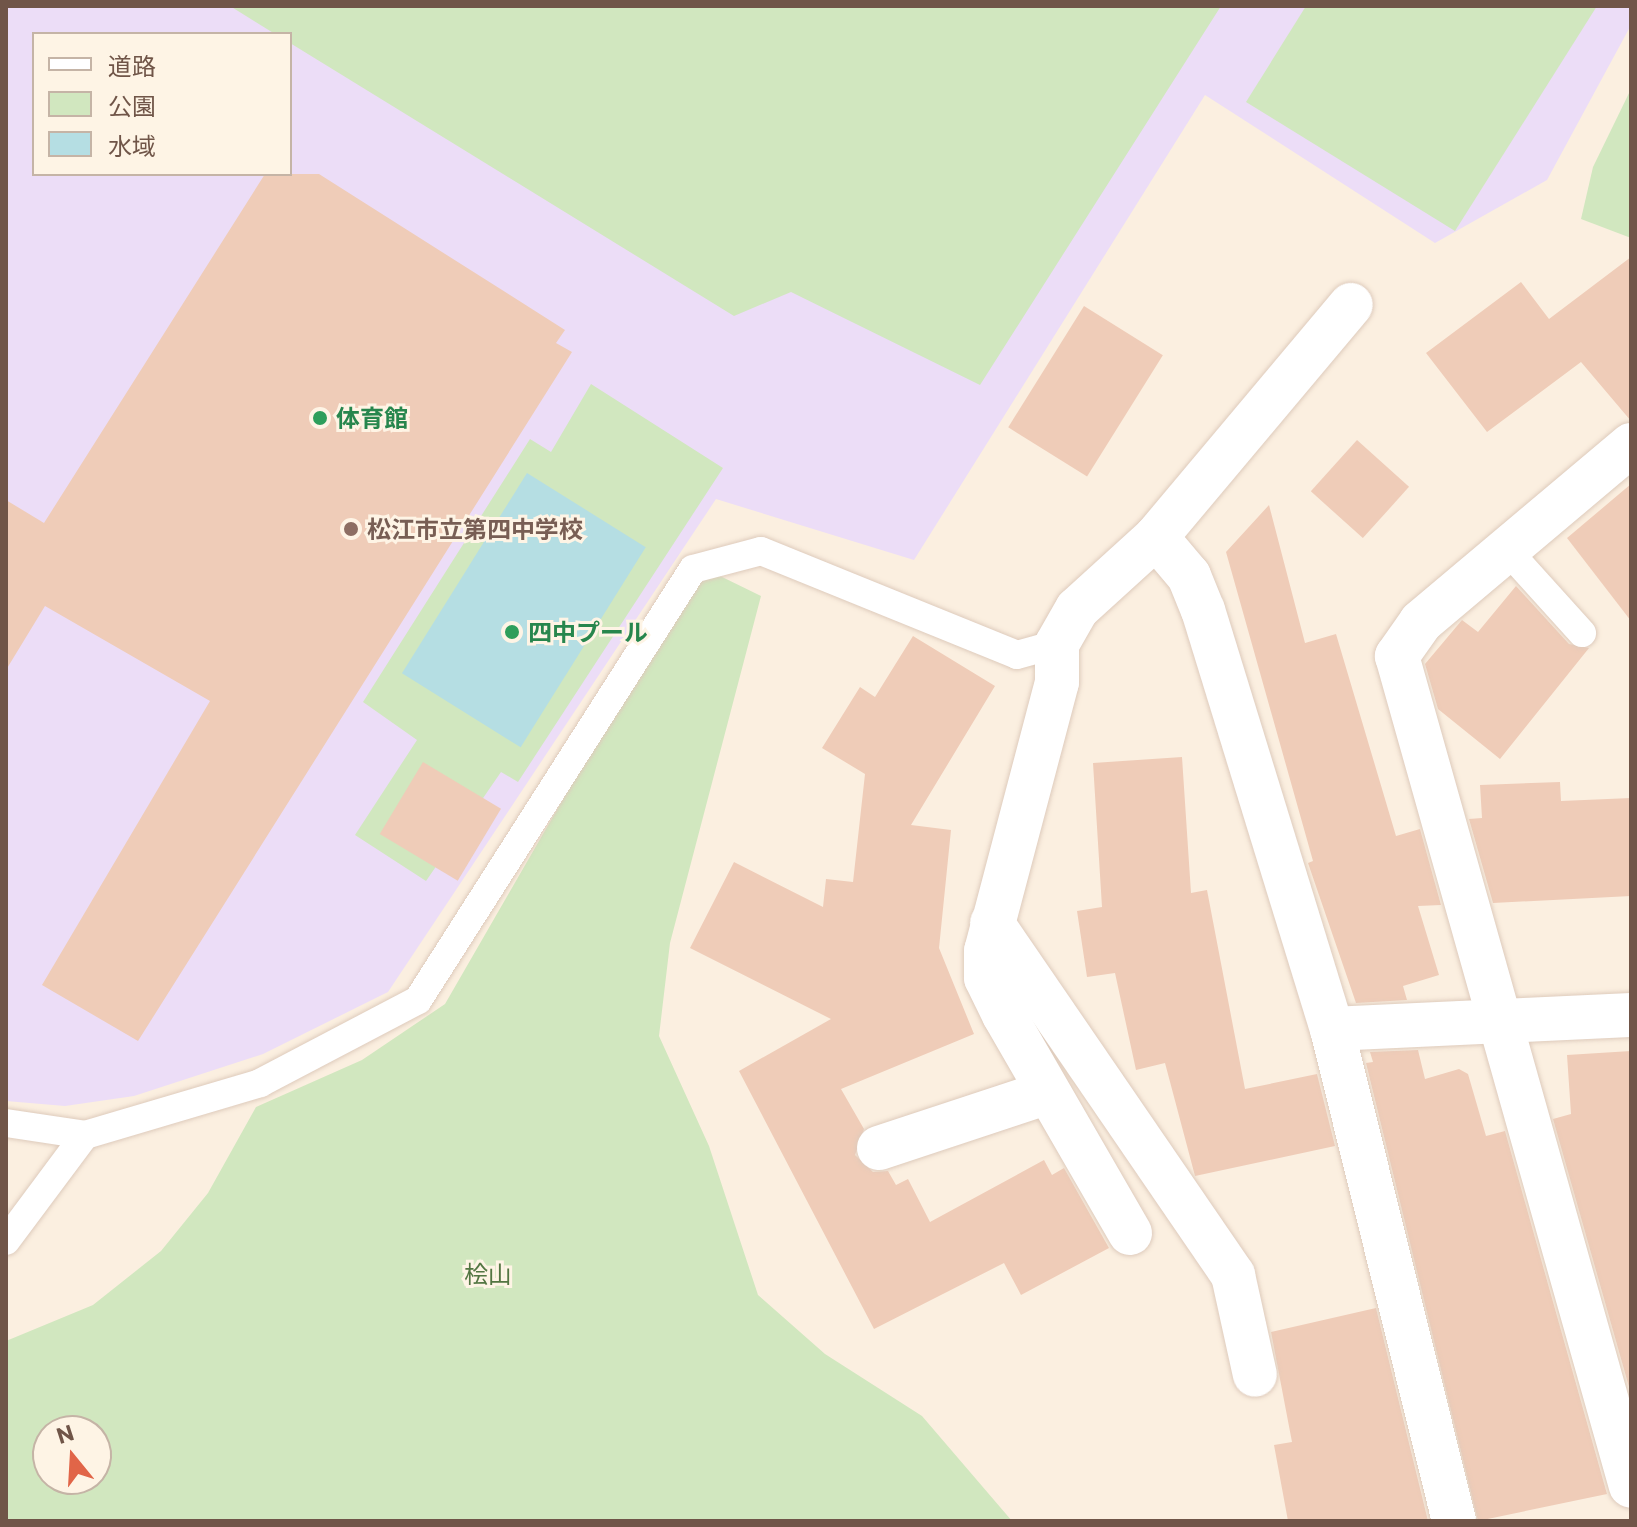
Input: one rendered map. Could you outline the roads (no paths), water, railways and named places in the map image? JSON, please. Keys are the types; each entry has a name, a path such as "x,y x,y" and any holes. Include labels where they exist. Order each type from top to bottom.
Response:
{"street":[{"path":"1130,1233 986,978 992,923 1057,682 1057,644 1077,609 1156,537 1351,305"},
{"path":"1631,445 1410,633 1397,656 1496,1022 1631,1486"},
{"path":"1156,537 1189,576 1203,610 1332,1029 1454,1521"},
{"path":"992,923 1233,1275 1255,1375"},
{"path":"1332,1029 1631,1015"},
{"path":"879,1148 1048,1092"}],"lane":[{"path":"1507,550 1582,633"},
{"path":"6,1123 85,1135 260,1083 418,1000 693,569 761,551 1017,655 1057,644"},
{"path":"6,1241 85,1135"}],"water":[{"path":"527,473 646,547 521,747 402,673"}],"place":[{"name":"体育館","path":"320,418"},
{"name":"松江市立第四中学校","path":"351,529"},
{"name":"四中プール","path":"512,632"}],"park label":[{"name":"桧山","path":"488,1274"}]}
